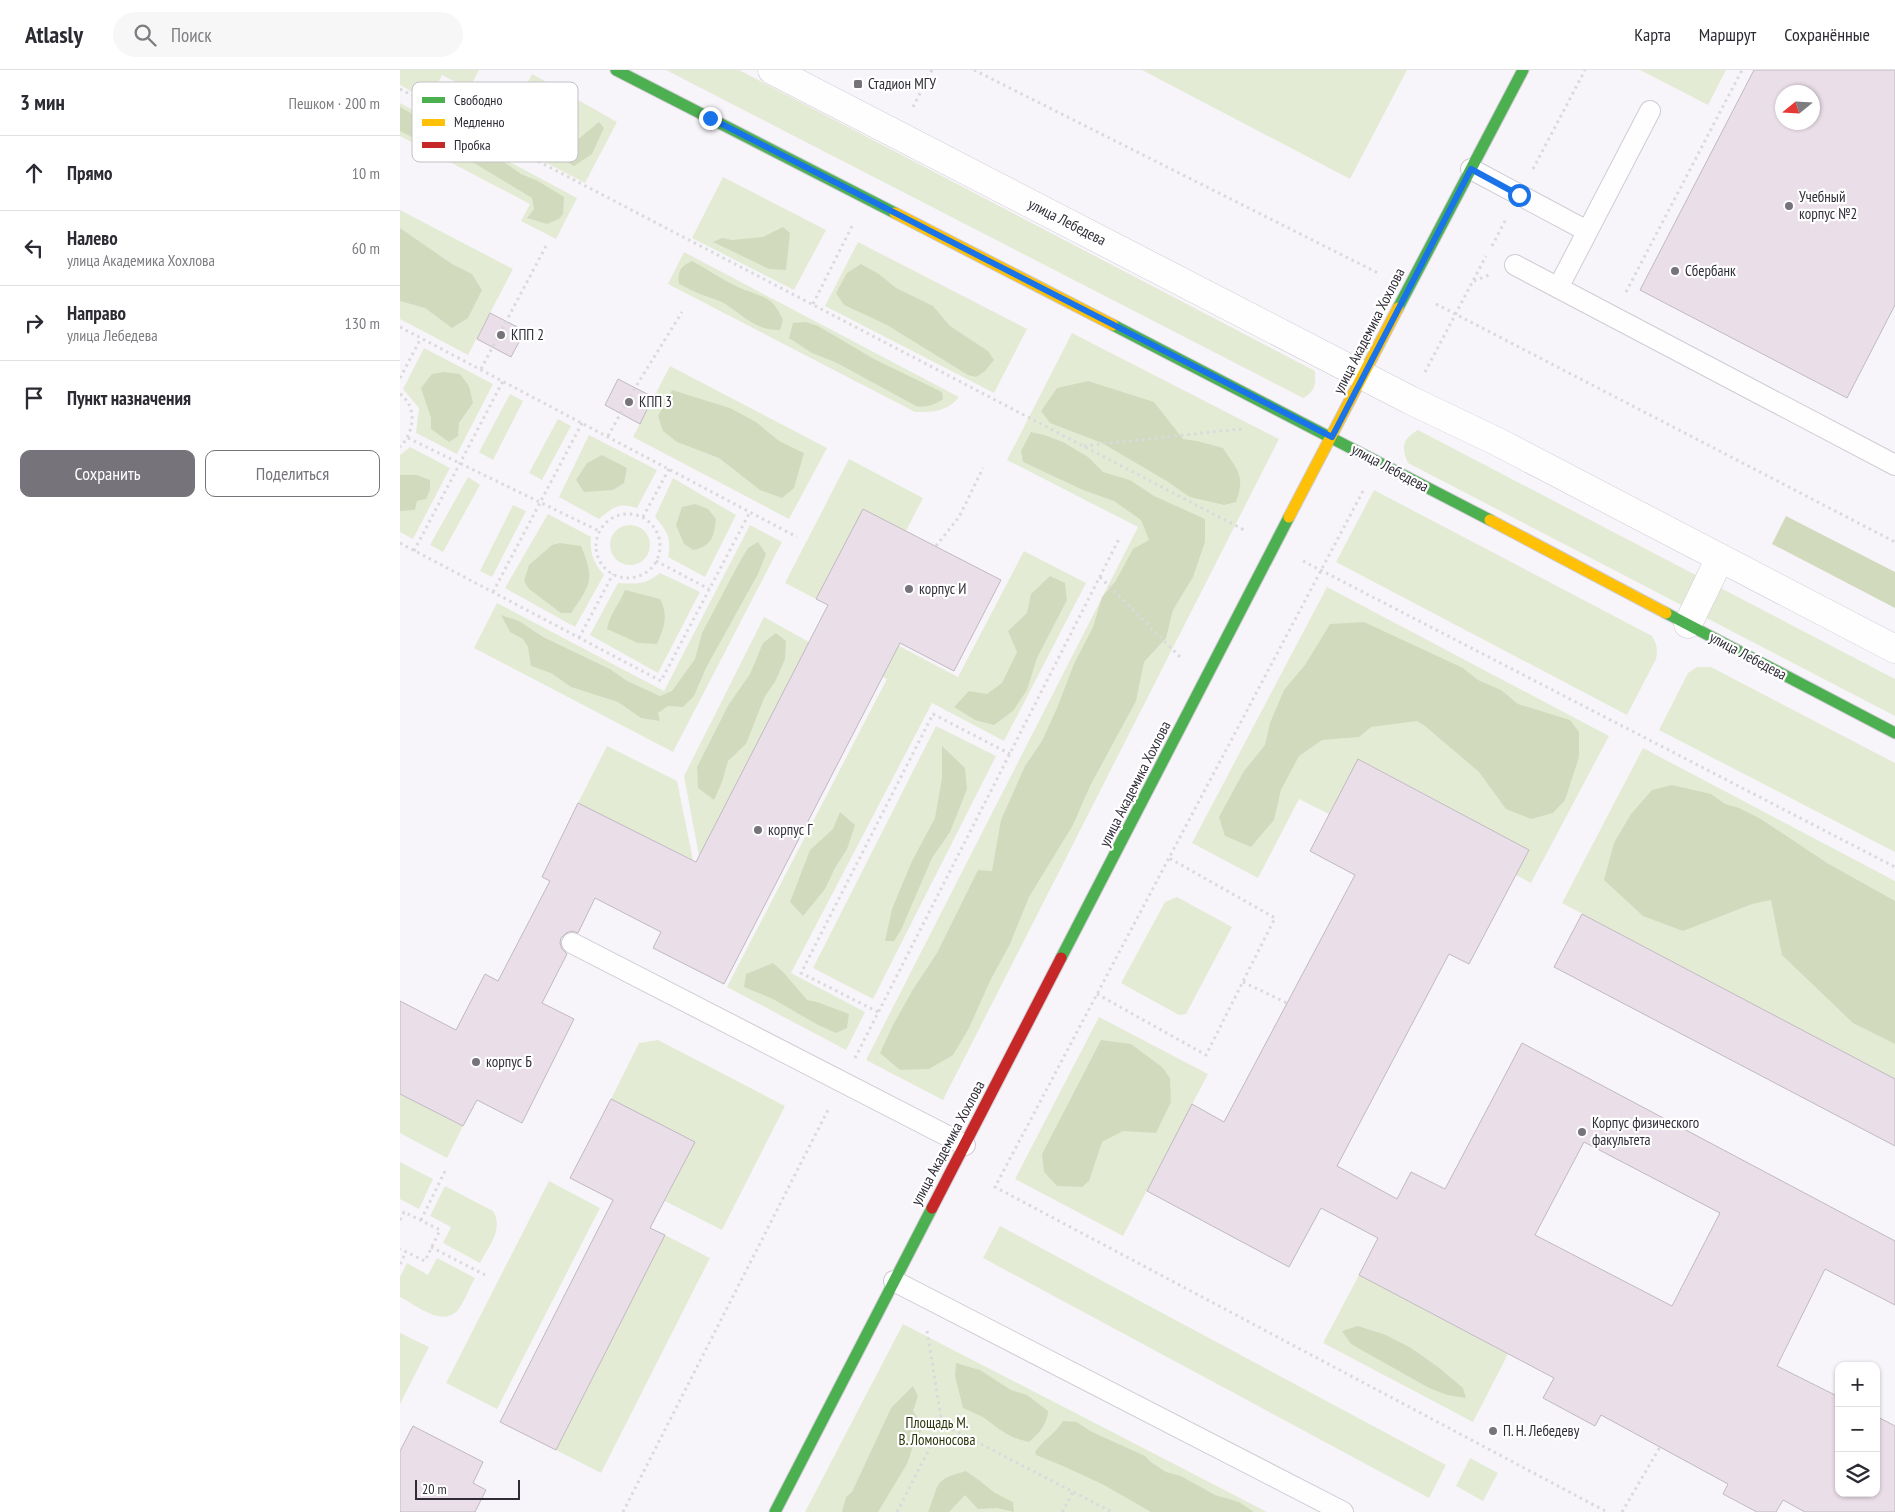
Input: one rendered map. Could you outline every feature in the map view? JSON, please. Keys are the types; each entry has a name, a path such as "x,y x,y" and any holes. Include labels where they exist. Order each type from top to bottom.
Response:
{"street":[{"name":"улица Лебедева","path":"616,70 1332,437 1895,733"},
{"name":"улица Лебедева","path":"772,70 1410,400 1498,442 1895,649"},
{"name":"улица Академика Хохлова","path":"774,1512 1332,437 1362,375 1522,70"},
{"path":"1688,624 1720,558"}],"lane":[{"path":"1558,288 1650,112"},
{"path":"1471,169 1588,231"},
{"path":"1515,265 1895,466"},
{"path":"572,943 965,1145"},
{"path":"894,1281 1343,1512"}],"path":[{"path":"1625,295 1742,70"},
{"path":"400,89 412,95"},
{"path":"540,162 1320,570 1895,867"},
{"path":"481,370 547,244"},
{"path":"1410,400 1468,291"},
{"path":"608,436 682,312"},
{"path":"400,327 797,537"},
{"path":"400,378 421,338"},
{"path":"414,551 503,381"},
{"path":"400,394 409,406 412,416 412,427 408,438 400,447"},
{"path":"493,592 582,423"},
{"path":"1083,446 1239,429"},
{"path":"408,438 599,531"},
{"path":"1378,462 995,1186 1607,1512"},
{"path":"936,546 959,517 983,468"},
{"path":"643,518 669,469"},
{"path":"400,543 660,681 750,512"},
{"path":"623,514 633,514 643,518 657,532 660,542 660,552 656,562 642,575 632,578 622,578 613,574 599,560 596,550 599,531 610,520 623,514"},
{"path":"623,1512 1120,537"},
{"path":"656,562 709,590"},
{"path":"579,638 613,574"},
{"path":"1100,577 1184,662"},
{"path":"878,1012 801,972 933,714 1010,754"},
{"path":"1097,994 1206,1055 1275,918 1169,858"},
{"path":"1243,982 1287,1003"},
{"path":"421,1221 446,1170"},
{"path":"400,1220 404,1212 440,1230 425,1261 400,1249"},
{"path":"431,1247 484,1275"},
{"path":"400,1264 406,1252"},
{"path":"897,1512 942,1424 926,1330"},
{"path":"942,1424 1112,1512"},
{"path":"1622,1512 1660,1447"},
{"path":"1062,1512 1073,1492"}],"green space":[{"path":"400,70 479,70 473,82 456,82 442,75 438,82 412,82 412,92 400,85"},
{"path":"666,70 739,70 1315,371 1314,387 1303,398"},
{"path":"1142,70 1407,70 1350,179"},
{"path":"1640,70 1726,70 1708,105"},
{"path":"532,74 546,82 528,82"},
{"path":"578,100 617,122 585,183 545,162 578,162"},
{"path":"400,103 412,109 412,142 400,136"},
{"path":"400,107 412,114 412,137 400,131"},
{"path":"599,122 604,128 592,154 574,166 567,162 578,162 578,139"},
{"path":"450,162 510,162 577,198 556,239 521,221 530,204"},
{"path":"468,162 504,162 521,174 538,181 564,197 563,214 559,219 547,224 527,218 534,209 532,198 474,163"},
{"path":"723,177 826,230 794,290 692,238"},
{"path":"400,210 513,269 468,355 400,319"},
{"path":"783,227 790,233 786,270 769,269 713,242 722,238 732,240 763,237"},
{"path":"400,228 452,264 472,274 482,290 468,318 452,328 425,308 400,301"},
{"path":"858,242 1027,329 994,393 825,306"},
{"path":"684,252 959,397 949,406 939,410 915,412 668,284"},
{"path":"692,261 732,284 773,303 783,320 780,330 763,328 722,302 679,284 681,270"},
{"path":"861,264 879,274 896,288 933,306 950,326 988,351 994,360 985,371 976,377 968,375 887,325 844,305 836,293 847,273"},
{"path":"806,322 818,326 874,359 942,392 943,399 930,406 916,406 837,363 812,353 789,338 793,323"},
{"path":"1072,333 1279,439 943,1100 866,1060 1138,527 1007,460"},
{"path":"424,348 493,384 457,454 416,433 419,408 403,389"},
{"path":"670,366 827,448 789,519 633,437"},
{"path":"443,372 460,374 469,386 473,403 459,423 458,436 449,442 431,429 431,418 421,388 432,374"},
{"path":"1088,381 1154,402 1183,439 1223,448 1239,473 1240,485 1236,502 1224,505 1190,497 1102,443 1050,423 1041,411 1057,388"},
{"path":"672,390 730,408 756,422 779,441 804,453 794,488 782,498 760,490 719,458 677,442 663,431 658,416"},
{"path":"510,394 523,401 493,460 479,452"},
{"path":"558,419 571,426 542,480 529,473"},
{"path":"1418,430 1895,679 1895,716 1408,463 1404,452 1404,444"},
{"path":"1031,432 1063,442 1088,457 1103,472 1130,480 1154,496 1205,519 1205,542 1193,577 1173,610 1166,638 1144,662 1136,701 1090,786 1073,825 1029,897 1010,944 990,981 969,1028 953,1055 929,1069 900,1070 880,1053 893,1025 912,991 937,953 978,870 992,871 1001,820 1025,766 1042,741 1057,708 1074,664 1093,627 1102,597 1115,582 1133,549 1149,540 1141,520 1114,501 1083,490 1023,462 1021,451"},
{"path":"589,435 657,470 637,508 617,507 599,519 559,497"},
{"path":"410,447 450,468 413,539 400,532 400,455"},
{"path":"602,455 627,468 624,483 613,490 584,492 576,480 587,463"},
{"path":"849,459 923,498 906,531 863,509 816,599 785,583"},
{"path":"400,475 417,475 430,480 430,490 426,499 417,501 415,510 400,511"},
{"path":"468,477 480,485 443,552 430,545"},
{"path":"673,478 736,515 705,577 668,557 668,535 655,517"},
{"path":"1374,490 1652,636 1657,647 1656,659 1627,715 1336,562"},
{"path":"695,504 708,509 716,519 711,540 704,546 693,550 684,544 676,525 682,507"},
{"path":"513,505 526,511 492,577 480,571"},
{"path":"548,514 591,537 593,557 604,575 575,627 505,588"},
{"path":"1786,516 1895,572 1895,608 1772,544"},
{"path":"630,525 644,531 650,545 644,559 630,565 616,559 610,545 616,531"},
{"path":"750,525 782,542 673,752 474,648 497,603 664,691"},
{"path":"758,542 766,554 758,574 706,668 694,696 683,707 668,706 658,713 660,721 641,718 618,702 571,687 551,673 531,666 528,647 523,639 510,632 501,615 519,621 543,637 610,669 627,681 660,696 672,691 695,659 702,633 739,563 748,548"},
{"path":"560,543 581,546 588,567 589,581 587,588 571,613 561,613 529,589 524,581 529,565 552,545"},
{"path":"1024,551 1086,583 1004,741 932,703 791,973 865,1012 846,1050 727,987 887,679 866,668 882,637 958,677"},
{"path":"660,573 700,592 658,673 590,635 618,583 640,583 650,580"},
{"path":"1050,576 1065,583 1067,600 1037,658 1027,690 1013,711 994,725 975,720 954,707 969,691 987,694 1002,683 1017,652 1008,631 1027,613 1031,594"},
{"path":"1327,587 1609,736 1531,883 1516,875 1529,850 1359,759 1329,814 1299,799 1258,878 1192,843"},
{"path":"625,590 660,599 665,616 662,632 657,644 638,643 607,629"},
{"path":"764,617 809,642 699,856 684,776"},
{"path":"1364,622 1463,668 1478,680 1501,690 1518,704 1570,720 1579,732 1579,757 1565,800 1553,813 1531,819 1506,809 1479,772 1417,721 1371,727 1359,737 1322,740 1299,756 1281,790 1274,820 1251,847 1225,836 1219,817 1244,771 1265,745 1270,723 1284,690 1305,665 1330,624"},
{"path":"776,633 786,641 785,659 775,682 765,696 746,744 728,761 714,800 698,788 697,767 729,704 750,674 763,643"},
{"path":"1697,667 1711,667 1895,763 1895,852 1659,730 1688,673"},
{"path":"936,726 996,756 873,999 813,968"},
{"path":"607,746 677,781 693,860 578,803"},
{"path":"942,746 965,768 967,789 950,832 932,858 901,930 894,941 885,941 892,909 912,861 935,818 942,778"},
{"path":"1643,748 1895,881 1895,1079 1562,903"},
{"path":"1672,785 1711,794 1725,804 1739,808 1761,819 1827,863 1895,901 1895,1044 1853,1023 1782,955 1771,900 1752,904 1683,931 1643,916 1604,880 1614,843 1631,814 1652,790"},
{"path":"840,812 855,825 847,849 825,889 803,916 790,902 810,850 833,829"},
{"path":"1177,897 1232,927 1186,1014 1179,1015 1121,983 1165,902"},
{"path":"773,963 807,1000 849,1014 847,1028 836,1033 818,1025 773,999 744,987 746,974"},
{"path":"1099,1017 1208,1074 1123,1236 1015,1179"},
{"path":"658,1040 785,1106 722,1230 665,1201 694,1142 611,1099 639,1043"},
{"path":"1101,1040 1131,1044 1162,1067 1170,1078 1171,1102 1156,1133 1123,1131 1102,1142 1089,1181 1082,1187 1057,1186 1044,1172 1042,1154"},
{"path":"400,1094 463,1126 447,1158 400,1133"},
{"path":"400,1162 433,1179 419,1209 400,1199"},
{"path":"549,1181 600,1208 497,1409 446,1383"},
{"path":"445,1186 493,1211 497,1224 496,1231 480,1263 443,1243 451,1227 430,1216"},
{"path":"1000,1226 1446,1465 1429,1498 983,1258"},
{"path":"665,1235 710,1258 601,1473 556,1450"},
{"path":"437,1258 475,1278 459,1309 450,1316 435,1316 400,1297 400,1277 407,1263 428,1275"},
{"path":"1359,1275 1508,1354 1473,1422 1323,1343"},
{"name":"Площадь М. В. Ломоносова","path":"903,1324 1267,1512 805,1512"},
{"path":"1358,1326 1386,1335 1411,1348 1463,1388 1466,1398 1447,1395 1429,1388 1351,1344 1342,1331"},
{"path":"400,1333 429,1347 400,1404"},
{"path":"956,1363 980,1370 1011,1390 1027,1395 1048,1411 1044,1425 1039,1432 1029,1442 1014,1438 981,1416 963,1408 955,1376"},
{"path":"913,1386 918,1396 913,1411 922,1429 913,1446 907,1464 878,1512 842,1512 846,1497 852,1492 891,1408"},
{"path":"1063,1421 1077,1422 1090,1431 1145,1456 1166,1472 1181,1476 1215,1495 1239,1502 1254,1512 1151,1512 1104,1485 1036,1455 1035,1452 1038,1448"},
{"path":"1470,1458 1498,1473 1483,1501 1456,1486"},
{"path":"966,1471 995,1493 1013,1502 1014,1512 997,1508 978,1509 965,1495 949,1512 928,1512 939,1484 947,1477"}],"building":[{"name":"Учебный корпус №2","path":"1754,70 1895,70 1895,305 1847,398 1640,290"},
{"name":"КПП 2","path":"490,313 525,331 511,357 477,339"},
{"name":"КПП 3","path":"618,379 653,397 640,424 605,405"},
{"path":"863,509 1001,580 954,671 900,643 724,984 653,948 661,932 595,898 578,933 572,931 566,933 561,938 562,949 567,954 542,1003 574,1019 522,1123 477,1100 463,1126 400,1094 400,1001 456,1030 485,974 498,981 550,881 542,877 578,803 696,862 828,605 816,599"},
{"name":"Корпус физического факультета","path":"1358,759 1529,850 1469,964 1449,954 1337,1166 1397,1199 1411,1172 1445,1189 1522,1043 1895,1241 1895,1305 1825,1269 1777,1366 1835,1395 1835,1497 1880,1497 1880,1418 1895,1426 1895,1512 1805,1512 1783,1500 1776,1512 1757,1512 1723,1494 1728,1484 1601,1415 1595,1426 1543,1398 1554,1378 1359,1275 1378,1238 1321,1208 1289,1267 1147,1191 1192,1104 1224,1122 1355,875 1310,851","holes":["1584,1142 1720,1213 1672,1306 1535,1235"]},
{"path":"1582,914 1895,1079 1895,1146 1554,967"},
{"path":"611,1099 695,1142 650,1228 665,1235 556,1450 500,1422 613,1200 570,1178"},
{"path":"413,1426 483,1462 473,1483 486,1490 475,1512 400,1512 400,1451"}],"traffic: fast":[{"path":"616,70 895,213"},
{"path":"1398,308 1523,70"},
{"path":"1113,325 1490,520"},
{"path":"1061,958 1289,517"},
{"path":"1666,613 1895,733"},
{"path":"775,1512 932,1208"}],"traffic: slow":[{"path":"895,213 1113,325"},
{"path":"1289,517 1398,308"},
{"path":"1490,520 1666,613"}],"traffic: jam":[{"path":"932,1208 1061,958"}],"place":[{"name":"Стадион МГУ","path":"858,84"},
{"name":"Учебный корпус №2","path":"1789,206"},
{"name":"Сбербанк","path":"1675,271"},
{"name":"КПП 2","path":"501,335"},
{"name":"КПП 3","path":"629,402"},
{"name":"корпус И","path":"909,589"},
{"name":"корпус Г","path":"758,830"},
{"name":"корпус Б","path":"476,1062"},
{"name":"Корпус физического факультета","path":"1582,1132"},
{"name":"П. Н. Лебедеву","path":"1493,1431"}],"route":[{"path":"710,118 1332,437 1362,375 1471,169 1519,195"}]}
